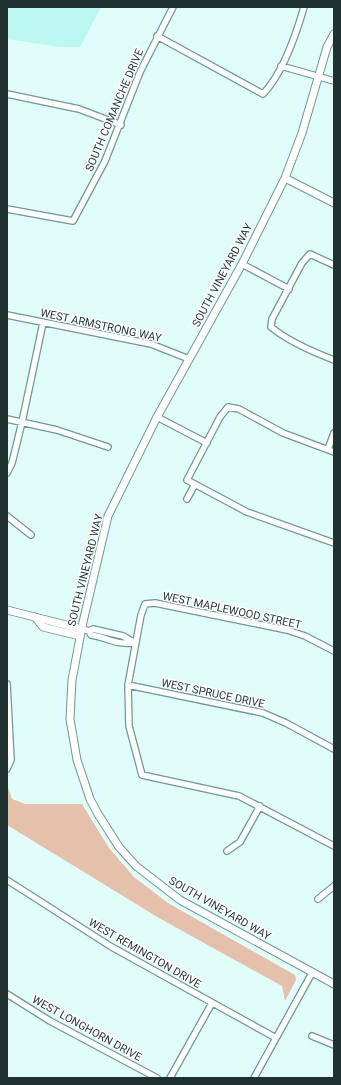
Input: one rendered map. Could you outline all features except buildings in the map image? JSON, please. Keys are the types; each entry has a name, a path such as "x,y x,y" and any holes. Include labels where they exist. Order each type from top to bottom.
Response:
{"street":[{"name":"SOUTH COMANCHE DRIVE","path":"7,209 60,220 74,221 105,161 121,124 140,72 173,7"},
{"path":"157,36 263,94 269,88 292,45 304,7"},
{"name":"SOUTH VINEYARD WAY","path":"334,34 327,46 317,76 302,133 285,178 242,264 158,417 108,516 84,632 72,680 70,719 77,760 90,799 119,847 136,866 180,900 334,984"},
{"path":"281,66 334,82"},
{"path":"7,94 79,109 121,124"},
{"path":"285,178 334,203"},
{"path":"334,265 310,254 302,263 272,319 271,327 278,333 318,354 334,360"},
{"path":"242,264 289,289"},
{"name":"WEST ARMSTRONG WAY","path":"7,316 151,344 189,359"},
{"path":"7,473 12,463 22,422 43,323"},
{"path":"334,433 331,450 283,433 239,410 228,407 220,417 187,480 247,512 334,543"},
{"path":"158,417 207,444"},
{"path":"7,419 57,430 108,447"},
{"path":"187,499 195,484"},
{"path":"7,516 31,535"},
{"name":"WEST MAPLEWOOD STREET","path":"135,643 140,615 145,604 155,603 287,630 305,636 334,651"},
{"path":"7,610 36,617 43,627 84,632 93,629 123,636 135,643 128,685 129,726 142,775 239,796 334,846"},
{"path":"7,684 11,760 7,769"},
{"name":"WEST SPRUCE DRIVE","path":"128,685 263,713 286,723 334,749"},
{"path":"227,851 240,842 260,806"},
{"name":"WEST REMINGTON DRIVE","path":"7,880 110,946 276,1038"},
{"path":"318,899 334,886"},
{"path":"254,1078 312,973"},
{"name":"WEST LONGHORN DRIVE","path":"7,994 50,1021 157,1078"},
{"path":"170,1078 212,1003"},
{"path":"312,1036 334,1045"}],"shaded area":[{"path":"7,7 101,7 80,47 59,47 7,39"},
{"path":"7,784 12,799 25,804 82,804 109,848 134,877 168,903 295,975 296,980 285,1001 282,986 159,918 7,825"}]}
